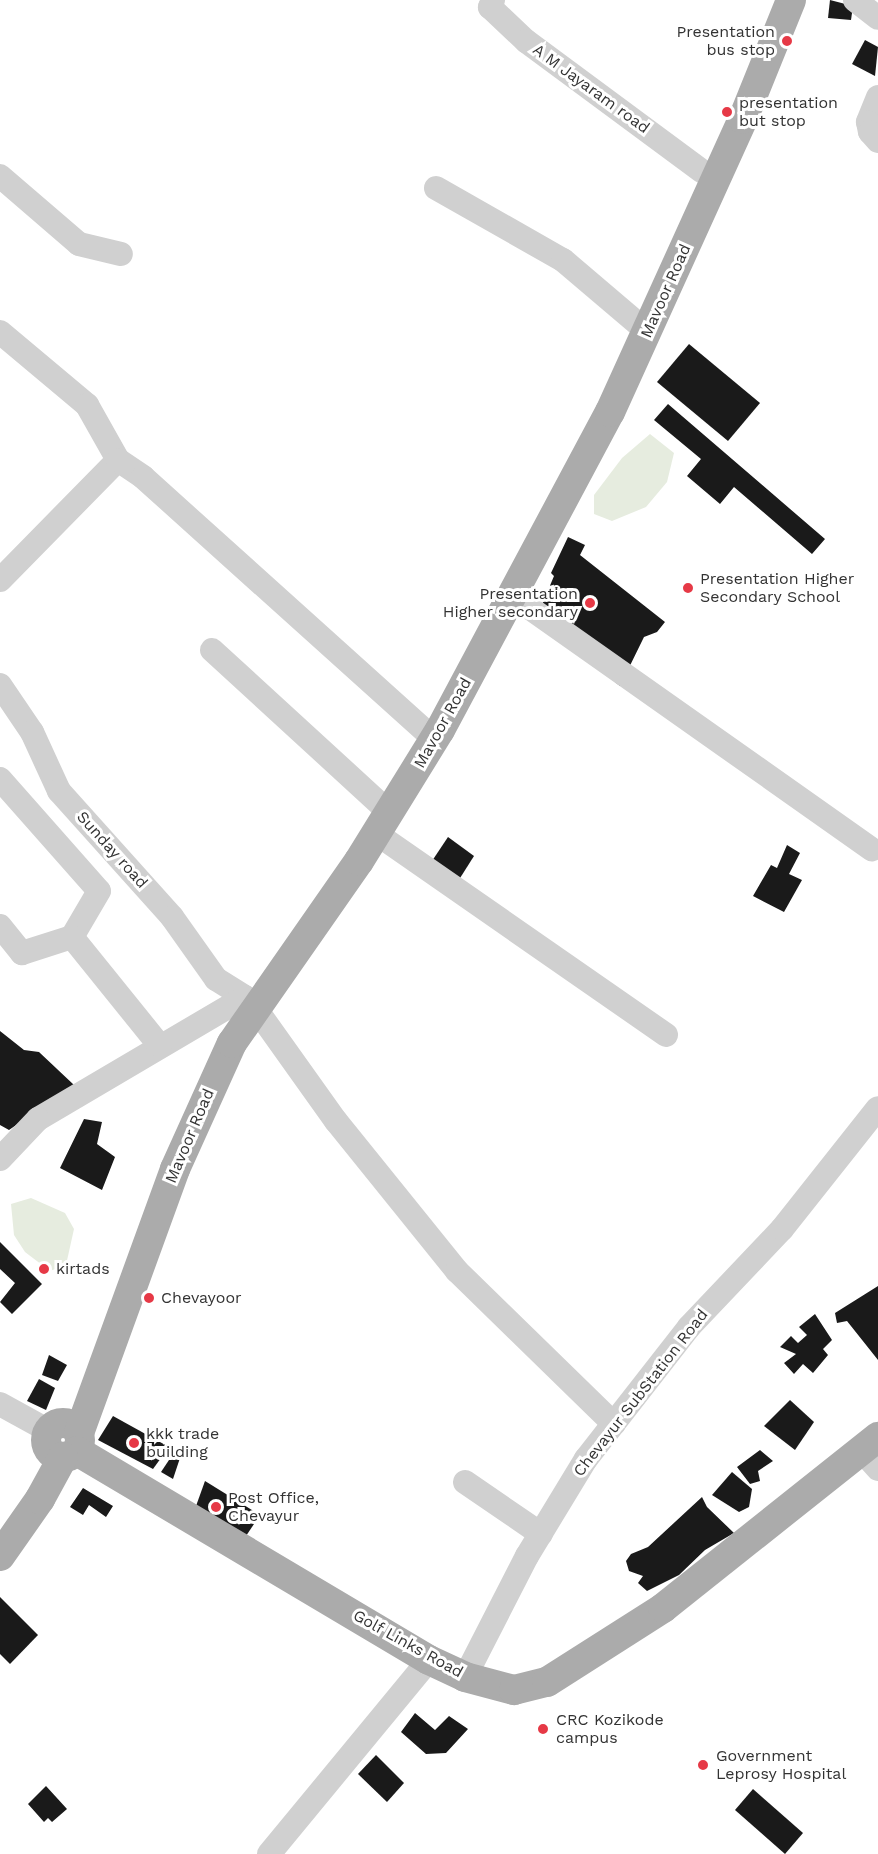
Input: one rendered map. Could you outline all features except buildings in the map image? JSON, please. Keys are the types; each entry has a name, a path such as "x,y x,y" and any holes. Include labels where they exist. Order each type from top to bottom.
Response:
{"main road":[{"name":"Mavoor Road","path":"64,1441 190,1132 250,1003 380,804 424,730 601,402 638,323 702,171 759,50 778,0"},
{"name":"Mavoor Road","path":"250,1003 377,834 440,730 638,353 743,119 791,0"},
{"path":"0,1528 64,1441"},
{"path":"0,1556 40,1499 64,1441"},
{"name":"Golf Links Road","path":"64,1441 429,1660 465,1677 514,1690 547,1682 663,1608 872,1452"}],"street":[{"name":"A M Jayaram road","path":"493,0 490,7 526,41 702,171"},
{"path":"855,0 878,18"},
{"path":"878,97 868,122 870,132 878,141"},
{"path":"0,176 79,244 121,254"},
{"path":"436,188 563,260 638,323"},
{"path":"0,332 87,405 118,460 143,477 424,730"},
{"path":"0,580 118,460"},
{"path":"510,594 872,849"},
{"path":"212,650 380,804"},
{"name":"Sunday road","path":"0,685 33,732 59,791 172,917 216,979 250,1003"},
{"path":"0,779 99,891 72,937 22,953 0,926"},
{"path":"377,834 666,1035"},
{"path":"72,937 160,1046"},
{"path":"0,1159 39,1119 160,1046 250,1003 336,1121 457,1271 614,1424"},
{"name":"Chevayur SubStation Road","path":"465,1677 541,1534 586,1459 689,1327 782,1229 878,1108"},
{"path":"0,1404 64,1441"},
{"path":"465,1482 541,1534"},
{"path":"269,1854 429,1660"}],"shaded area":[{"path":"650,434 674,453 667,482 646,507 612,521 594,514 594,495 622,458"},
{"path":"31,1198 65,1213 74,1229 66,1265 50,1271 25,1252 14,1235 11,1204"}],"place":[{"name":"Presentation bus stop","path":"787,41"},
{"name":"presentation but stop","path":"727,112"},
{"name":"Presentation Higher Secondary School","path":"688,588"},
{"name":"Presentation Higher secondary","path":"590,603"},
{"name":"kirtads","path":"44,1269"},
{"name":"Chevayoor","path":"149,1298"},
{"name":"kkk trade building","path":"134,1443"},
{"name":"Post Office, Chevayur","path":"216,1507"},
{"name":"CRC Kozikode campus","path":"543,1729"},
{"name":"Government Leprosy Hospital","path":"703,1765"}]}
